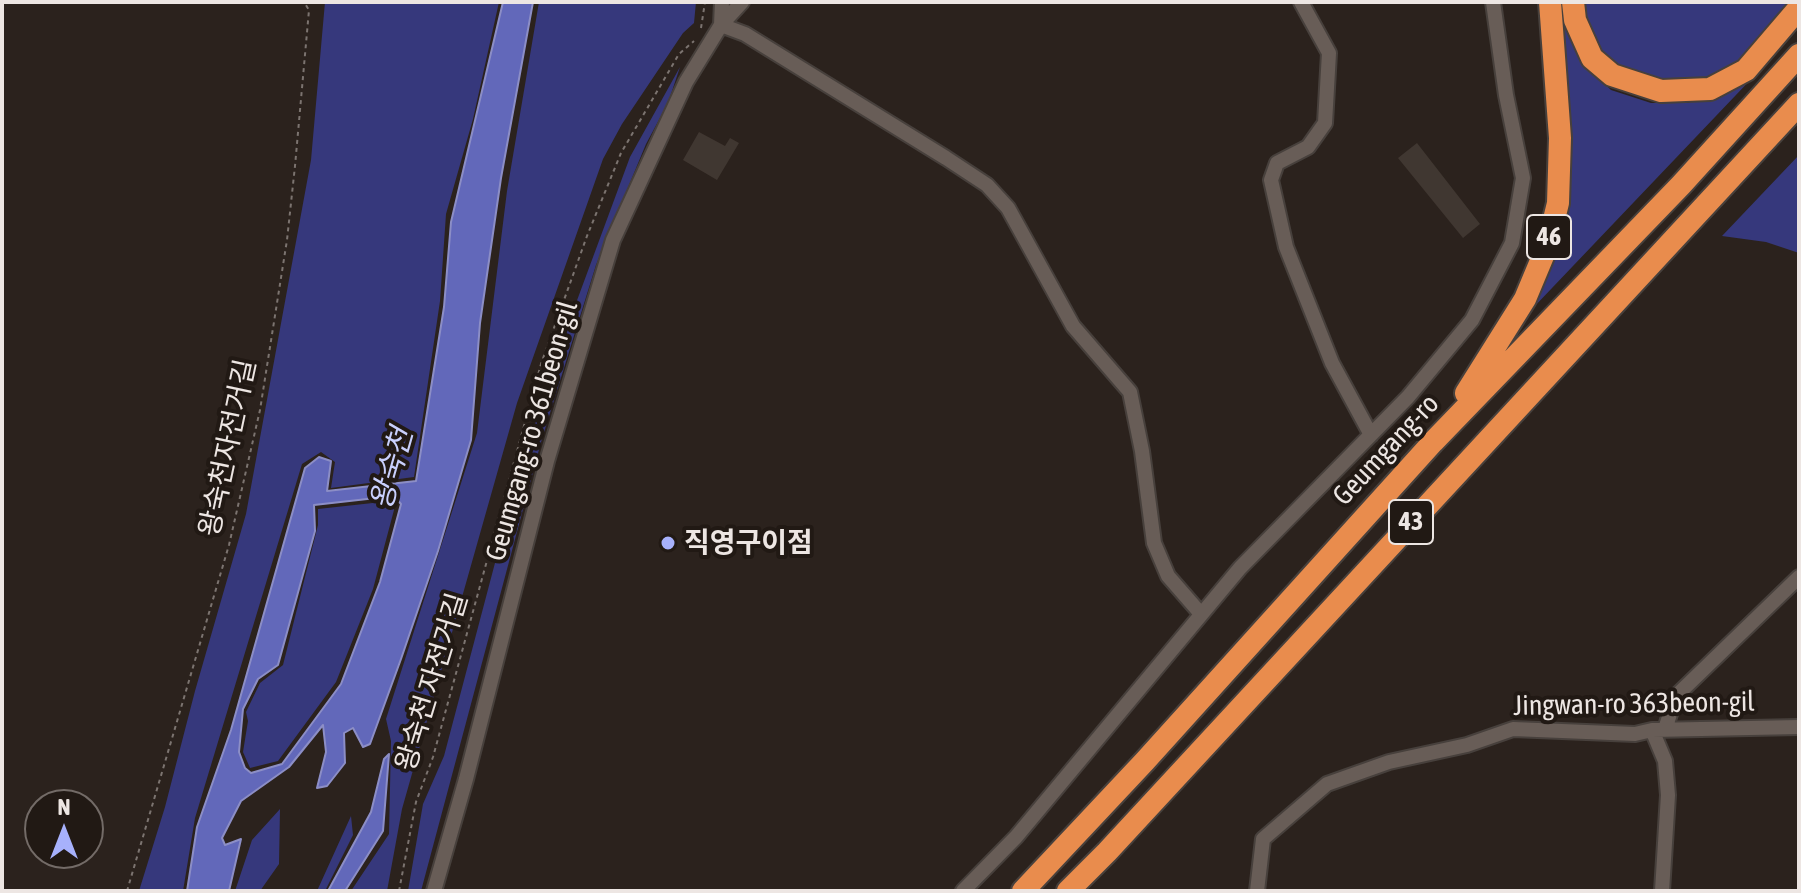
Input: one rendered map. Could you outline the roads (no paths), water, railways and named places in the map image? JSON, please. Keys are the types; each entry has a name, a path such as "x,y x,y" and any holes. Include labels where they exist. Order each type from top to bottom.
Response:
{"highway":[{"name":"46","path":"1433,442 1497,347 1525,299 1548,244 1558,203 1560,138 1550,2"},
{"path":"1573,2 1575,20 1592,58 1612,75 1661,91 1710,89 1746,70 1799,8"},
{"name":"Geumgang-ro","path":"1023,891 1145,761 1433,442 1681,185 1799,55"},
{"name":"43","path":"1068,891 1799,104"},
{"path":"1753,152 1799,117"}],"street":[{"name":"Geumgang-ro 361beon-gil","path":"434,891 466,779 547,461 613,240 686,82 721,25 722,2"},
{"path":"742,2 721,25 745,34 946,158 987,185 1008,208 1073,326 1130,392 1141,440 1154,543 1168,576 1201,614"},
{"path":"1301,2 1329,53 1325,123 1308,147 1277,163 1271,180 1286,247 1332,363 1371,435"},
{"path":"963,891 1016,837 1240,568 1408,397 1472,320 1512,243 1523,178 1506,95 1493,2"},
{"path":"1662,891 1668,795 1659,730 1676,696 1799,577"},
{"name":"Jingwan-ro 363beon-gil","path":"1257,891 1263,839 1327,784 1389,762 1467,745 1513,729 1635,734 1659,730 1799,727"}],"water":[{"name":"왕숙천","path":"503,2 533,2 501,178 480,323 471,440 438,551 370,744 363,747 353,728 344,733 345,763 327,786 317,788 326,752 323,725 289,767 241,801 222,838 225,845 241,839 229,891 187,891 197,827 231,730 305,468 319,457 331,461 327,491 416,481 444,307 451,222","holes":["394,496 401,504 380,582 341,684 282,764 251,773 245,768 239,752 243,709 258,679 278,665 315,531 314,505"]},
{"path":"389,754 383,831 345,891 328,891 371,812 384,759"}],"place":[{"name":"직영구이점","path":"668,543"}]}
